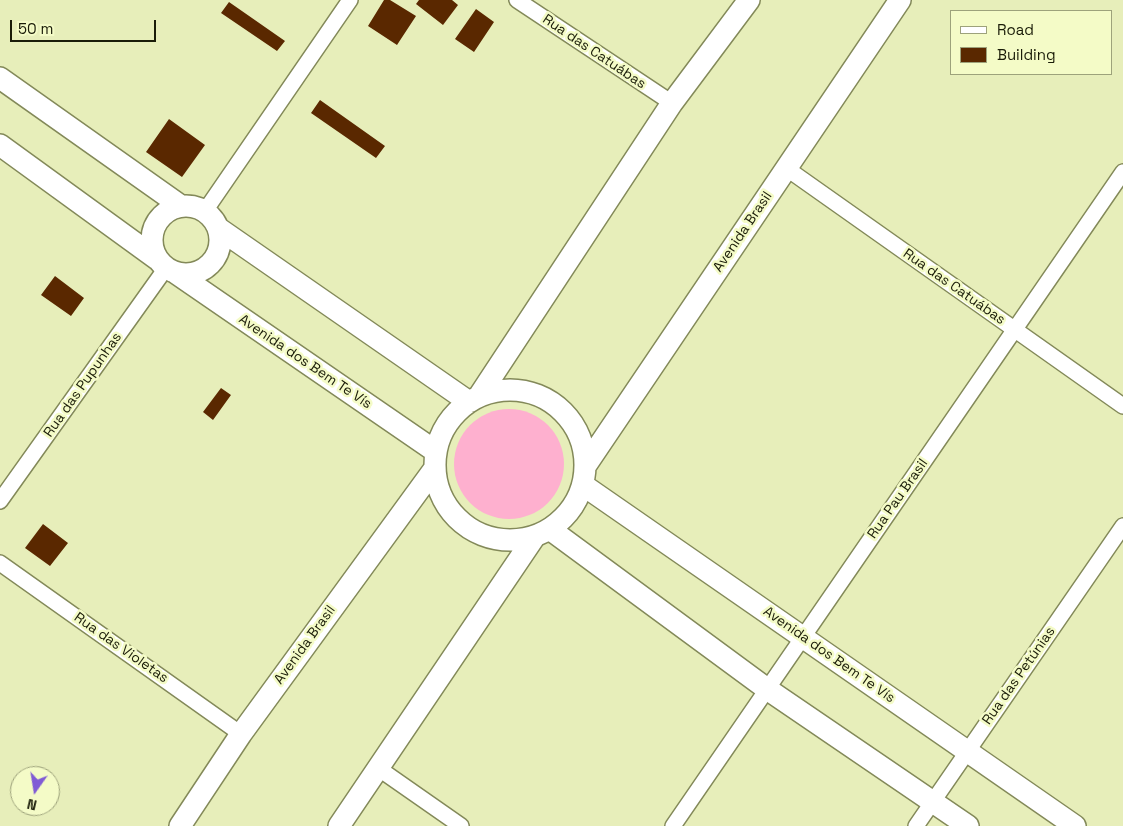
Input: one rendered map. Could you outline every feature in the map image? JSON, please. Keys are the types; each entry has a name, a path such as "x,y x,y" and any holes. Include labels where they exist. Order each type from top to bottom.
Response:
{"street":[{"path":"205,211 350,0"},
{"name":"Rua das Catuábas","path":"517,0 672,103"},
{"path":"474,399 672,103 749,0"},
{"name":"Avenida Brasil","path":"584,475 786,168 900,0"},
{"path":"0,78 182,206"},
{"name":"Avenida dos Bem Te Vís","path":"0,146 435,459"},
{"name":"Rua das Catuábas","path":"786,168 1123,406"},
{"name":"Rua Pau Brasil","path":"673,826 1123,172"},
{"path":"193,206 205,211 213,218 218,228 219,249 206,268 192,274 166,267 151,248 154,226 161,216 170,209 193,206"},
{"path":"218,228 474,399"},
{"name":"Rua das Pupunhas","path":"0,501 166,267"},
{"path":"339,826 543,533 570,512 584,475 582,440 568,417 550,401 528,392 503,390 474,399 459,409 444,428 435,459 434,475 441,498 455,518 476,533 501,541 527,539 543,533"},
{"name":"Avenida Brasil","path":"180,826 241,734 435,459"},
{"name":"Avenida dos Bem Te Vís","path":"584,475 804,636 1075,826"},
{"name":"Rua das Petúnias","path":"916,826 1123,526"},
{"path":"543,533 968,826"},
{"name":"Rua das Violetas","path":"0,563 241,734"},
{"path":"378,768 461,826"}],"shaded area":[{"path":"509,409 530,413 548,425 560,443 564,464 560,485 548,503 530,515 509,519 488,515 470,503 458,485 454,464 458,443 470,425 488,413"}],"building":[{"path":"384,0 390,0 416,16 397,45 368,26"},
{"path":"419,0 452,0 458,5 443,25 416,4"},
{"path":"229,2 285,41 277,51 221,13"},
{"path":"476,9 494,22 474,52 455,39"},
{"path":"320,100 385,146 376,158 311,113"},
{"path":"169,119 205,145 182,177 146,152"},
{"path":"55,276 84,298 71,316 41,295"},
{"path":"221,388 231,395 213,420 203,412"},
{"path":"43,524 68,543 50,566 25,548"}]}
